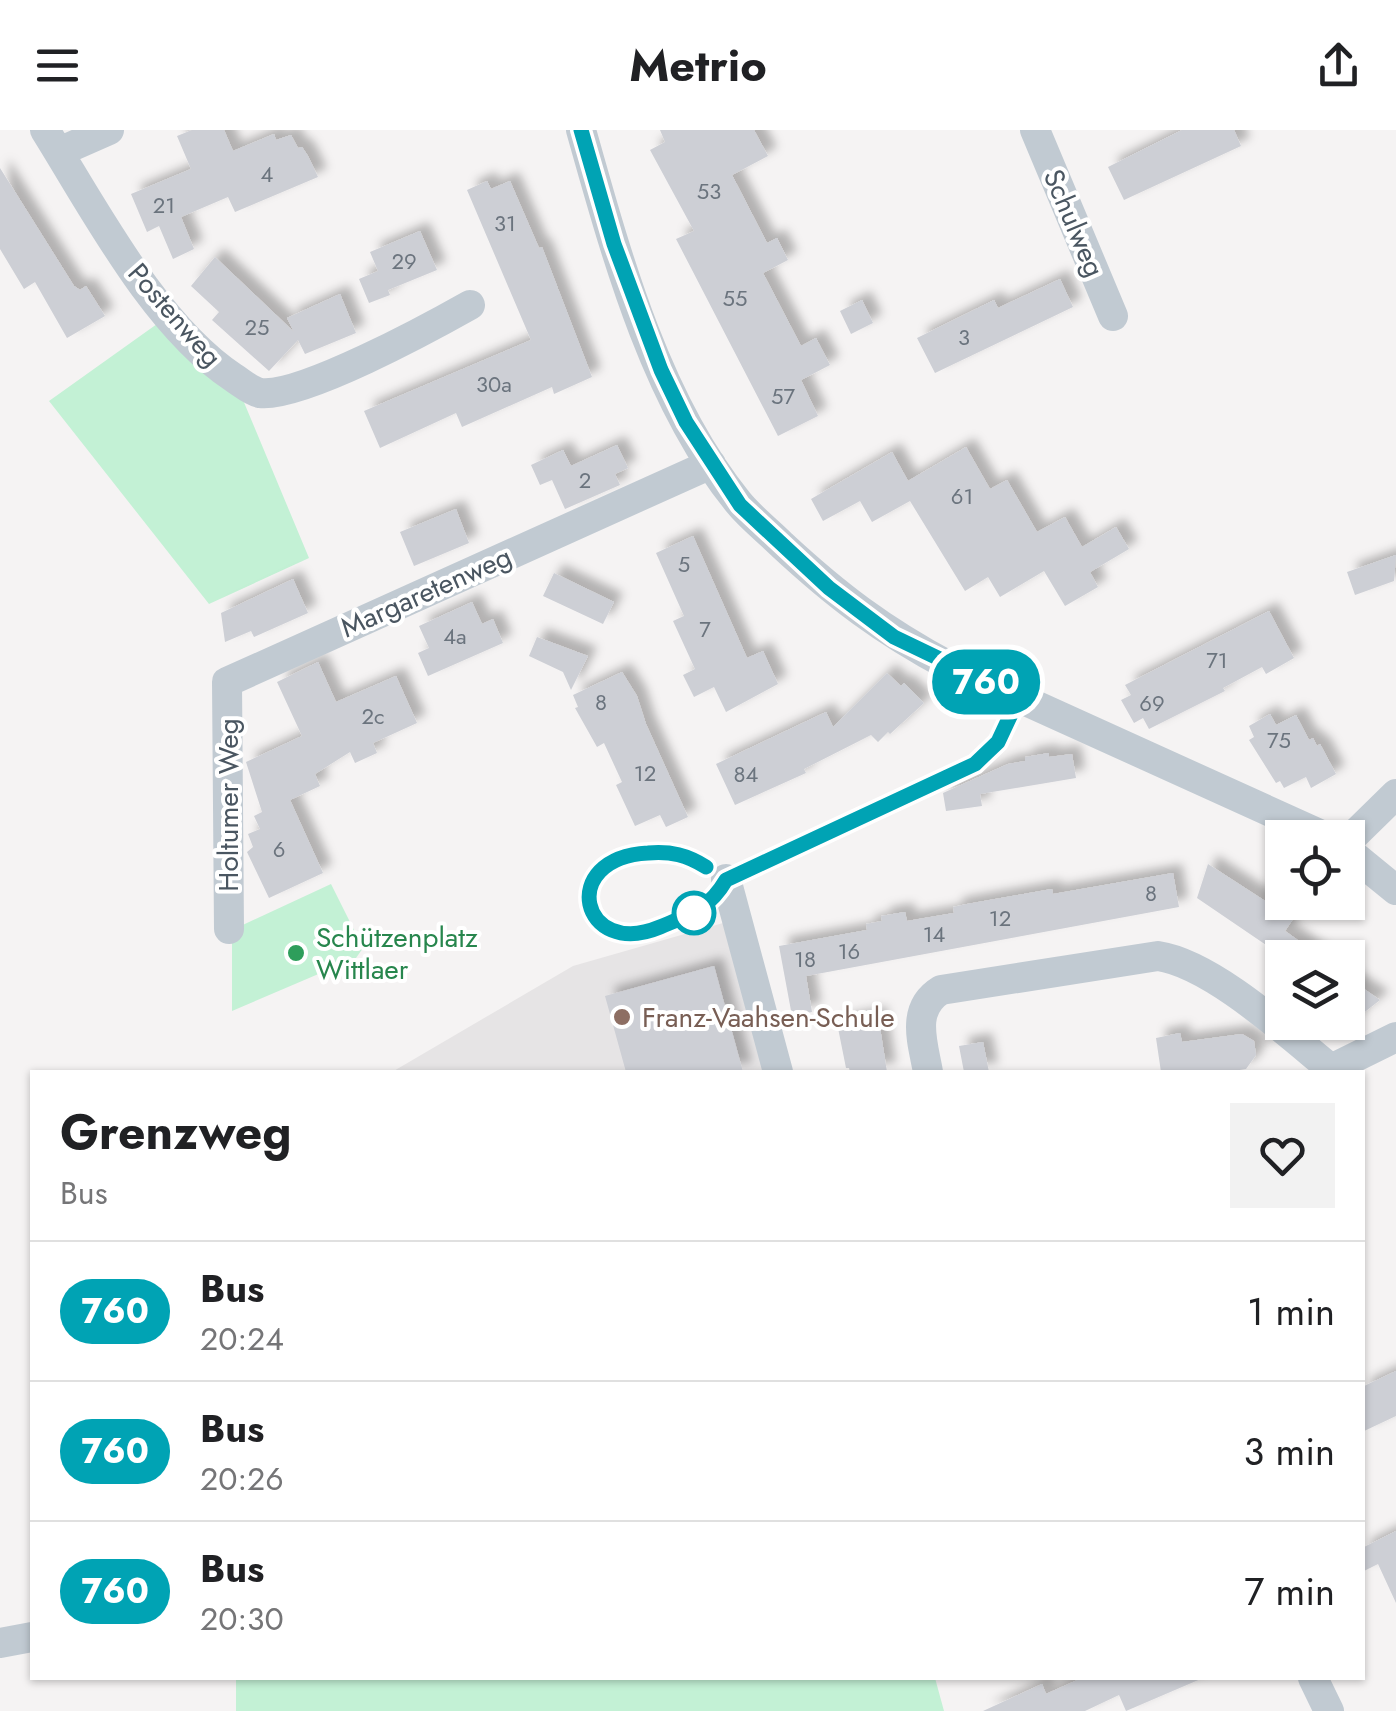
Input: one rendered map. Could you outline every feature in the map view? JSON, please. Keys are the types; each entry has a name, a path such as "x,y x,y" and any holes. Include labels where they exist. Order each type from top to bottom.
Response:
{"street":[{"path":"52,141 108,130"},
{"path":"581,130 614,244 661,370 711,464 740,505 829,588 894,637 949,666 1288,820"},
{"name":"Schulweg","path":"1035,130 1114,316"},
{"name":"Postenweg","path":"52,141 141,283 205,356 256,393 316,380 414,337 470,304"},
{"name":"Margaretenweg","path":"226,682 711,464"},
{"name":"Holtumer Weg","path":"226,682 228,929"},
{"path":"1365,824 1396,794"},
{"path":"1365,865 1396,890"},
{"path":"726,880 777,1070"},
{"path":"928,1070 920,1021 931,996 942,990 1158,956 1188,964 1263,1014 1327,1070"},
{"path":"1330,1070 1396,1036"},
{"path":"0,1643 30,1637"},
{"path":"1314,1680 1329,1711"}],"shaded area":[{"name":"Franz-Vaahsen-Schule","path":"730,921 770,1070 395,1070 573,966"}],"green space":[{"path":"157,324 243,400 309,558 209,604 49,401"},
{"name":"Schützenplatz Wittlaer","path":"331,884 363,948 356,958 232,1011 232,930"},
{"path":"236,1680 936,1680 944,1711 236,1711"}],"building":[{"path":"192,130 224,130 233,151 274,134 276,140 291,135 318,177 235,212 228,197 181,217 194,249 173,259 159,226 147,232 131,194 191,169 177,136"},
{"path":"660,130 754,130 768,156 732,175 767,243 777,238 788,260 763,273 801,346 816,338 830,365 801,380 818,416 778,436 676,239 694,231 650,150 665,142"},
{"path":"1182,130 1234,130 1241,146 1124,200 1108,167"},
{"path":"0,168 74,286 80,290 86,286 105,316 67,338 35,282 24,289 0,249"},
{"path":"487,181 491,189 510,181 539,248 542,247 592,377 554,394 552,387 462,427 456,413 380,448 364,411 531,340 467,190"},
{"path":"420,231 437,270 388,290 390,295 369,303 359,279 378,271 370,252"},
{"path":"215,257 294,332 287,318 340,294 356,333 305,354 298,340 269,371 212,320 219,312 191,286"},
{"path":"1060,279 1073,307 935,373 917,338 994,300 998,308"},
{"path":"862,300 873,323 851,334 840,311"},
{"path":"617,445 628,468 615,474 620,485 565,509 552,480 540,485 531,465 563,450 571,466"},
{"path":"966,447 990,489 1007,480 1037,532 1065,517 1082,547 1116,527 1129,549 1090,572 1098,587 1065,606 1044,571 1000,597 988,577 965,591 910,501 872,522 860,501 823,521 811,499 892,452 908,481"},
{"path":"456,509 469,543 414,566 400,532"},
{"path":"693,536 747,658 763,651 778,684 726,712 714,687 694,697 683,675 695,669 673,621 684,616 656,553"},
{"path":"1396,555 1394,581 1355,595 1347,572"},
{"path":"554,573 614,602 603,624 543,596"},
{"path":"293,579 308,613 254,637 251,631 225,642 221,613"},
{"path":"472,602 482,624 493,619 503,643 428,676 418,653 429,648 419,626"},
{"path":"1269,611 1294,658 1266,674 1262,667 1223,688 1225,691 1149,729 1143,718 1134,723 1121,700 1131,695 1125,685"},
{"path":"537,637 588,656 571,690 563,672 529,656"},
{"path":"318,662 336,702 396,676 417,723 373,743 377,753 355,763 350,752 315,774 320,786 290,800 323,873 269,898 247,852 253,847 248,834 260,829 254,816 262,812 246,762 302,736 277,682"},
{"path":"622,672 637,696 688,817 666,827 660,815 635,826 616,785 622,782 604,743 597,747 575,708 578,707 573,695"},
{"path":"887,673 924,703 890,734 878,742 871,735 804,769 806,773 735,805 716,764 826,712 833,727"},
{"path":"1270,714 1276,725 1296,715 1309,740 1313,738 1317,746 1320,744 1336,774 1311,788 1306,777 1284,788 1280,781 1276,783 1249,740 1254,737 1249,726"},
{"path":"1049,753 1049,757 1072,754 1076,778 980,794 982,806 946,811 943,793 1008,764 1025,761 1025,757"},
{"path":"1208,864 1265,901 1265,920 1292,920 1285,931 1298,940 1265,940 1265,944 1197,898"},
{"path":"1173,873 1179,907 806,976 812,1012 792,1016 779,946 867,930 866,924 882,921 881,916 905,912 907,921 954,913 953,907 967,904"},
{"path":"714,966 742,1070 625,1070 605,996"},
{"path":"1365,990 1380,1000 1365,1012"},
{"path":"878,1015 887,1070 846,1068 837,1023"},
{"path":"1180,1033 1182,1042 1242,1034 1254,1041 1256,1055 1246,1069 1240,1070 1161,1070 1156,1038"},
{"path":"983,1042 989,1070 964,1070 959,1046"},
{"path":"1396,1371 1396,1416 1365,1431 1365,1386"},
{"path":"1396,1531 1396,1603 1378,1564 1365,1570 1365,1546"},
{"path":"1078,1680 1198,1680 1126,1711 1119,1695 1085,1711 983,1711 1042,1684 1046,1694"}],"bus line":[{"name":"760","path":"581,130 614,244 661,370 686,422 740,505 829,588 894,637 1019,697 998,742 975,764 726,880 715,899 696,912 630,935 611,932 595,918 590,907 590,887 601,867 624,854 686,854 706,867"}],"place":[{"name":"Schützenplatz Wittlaer","path":"296,953"},
{"name":"Franz-Vaahsen-Schule","path":"622,1017"}]}
